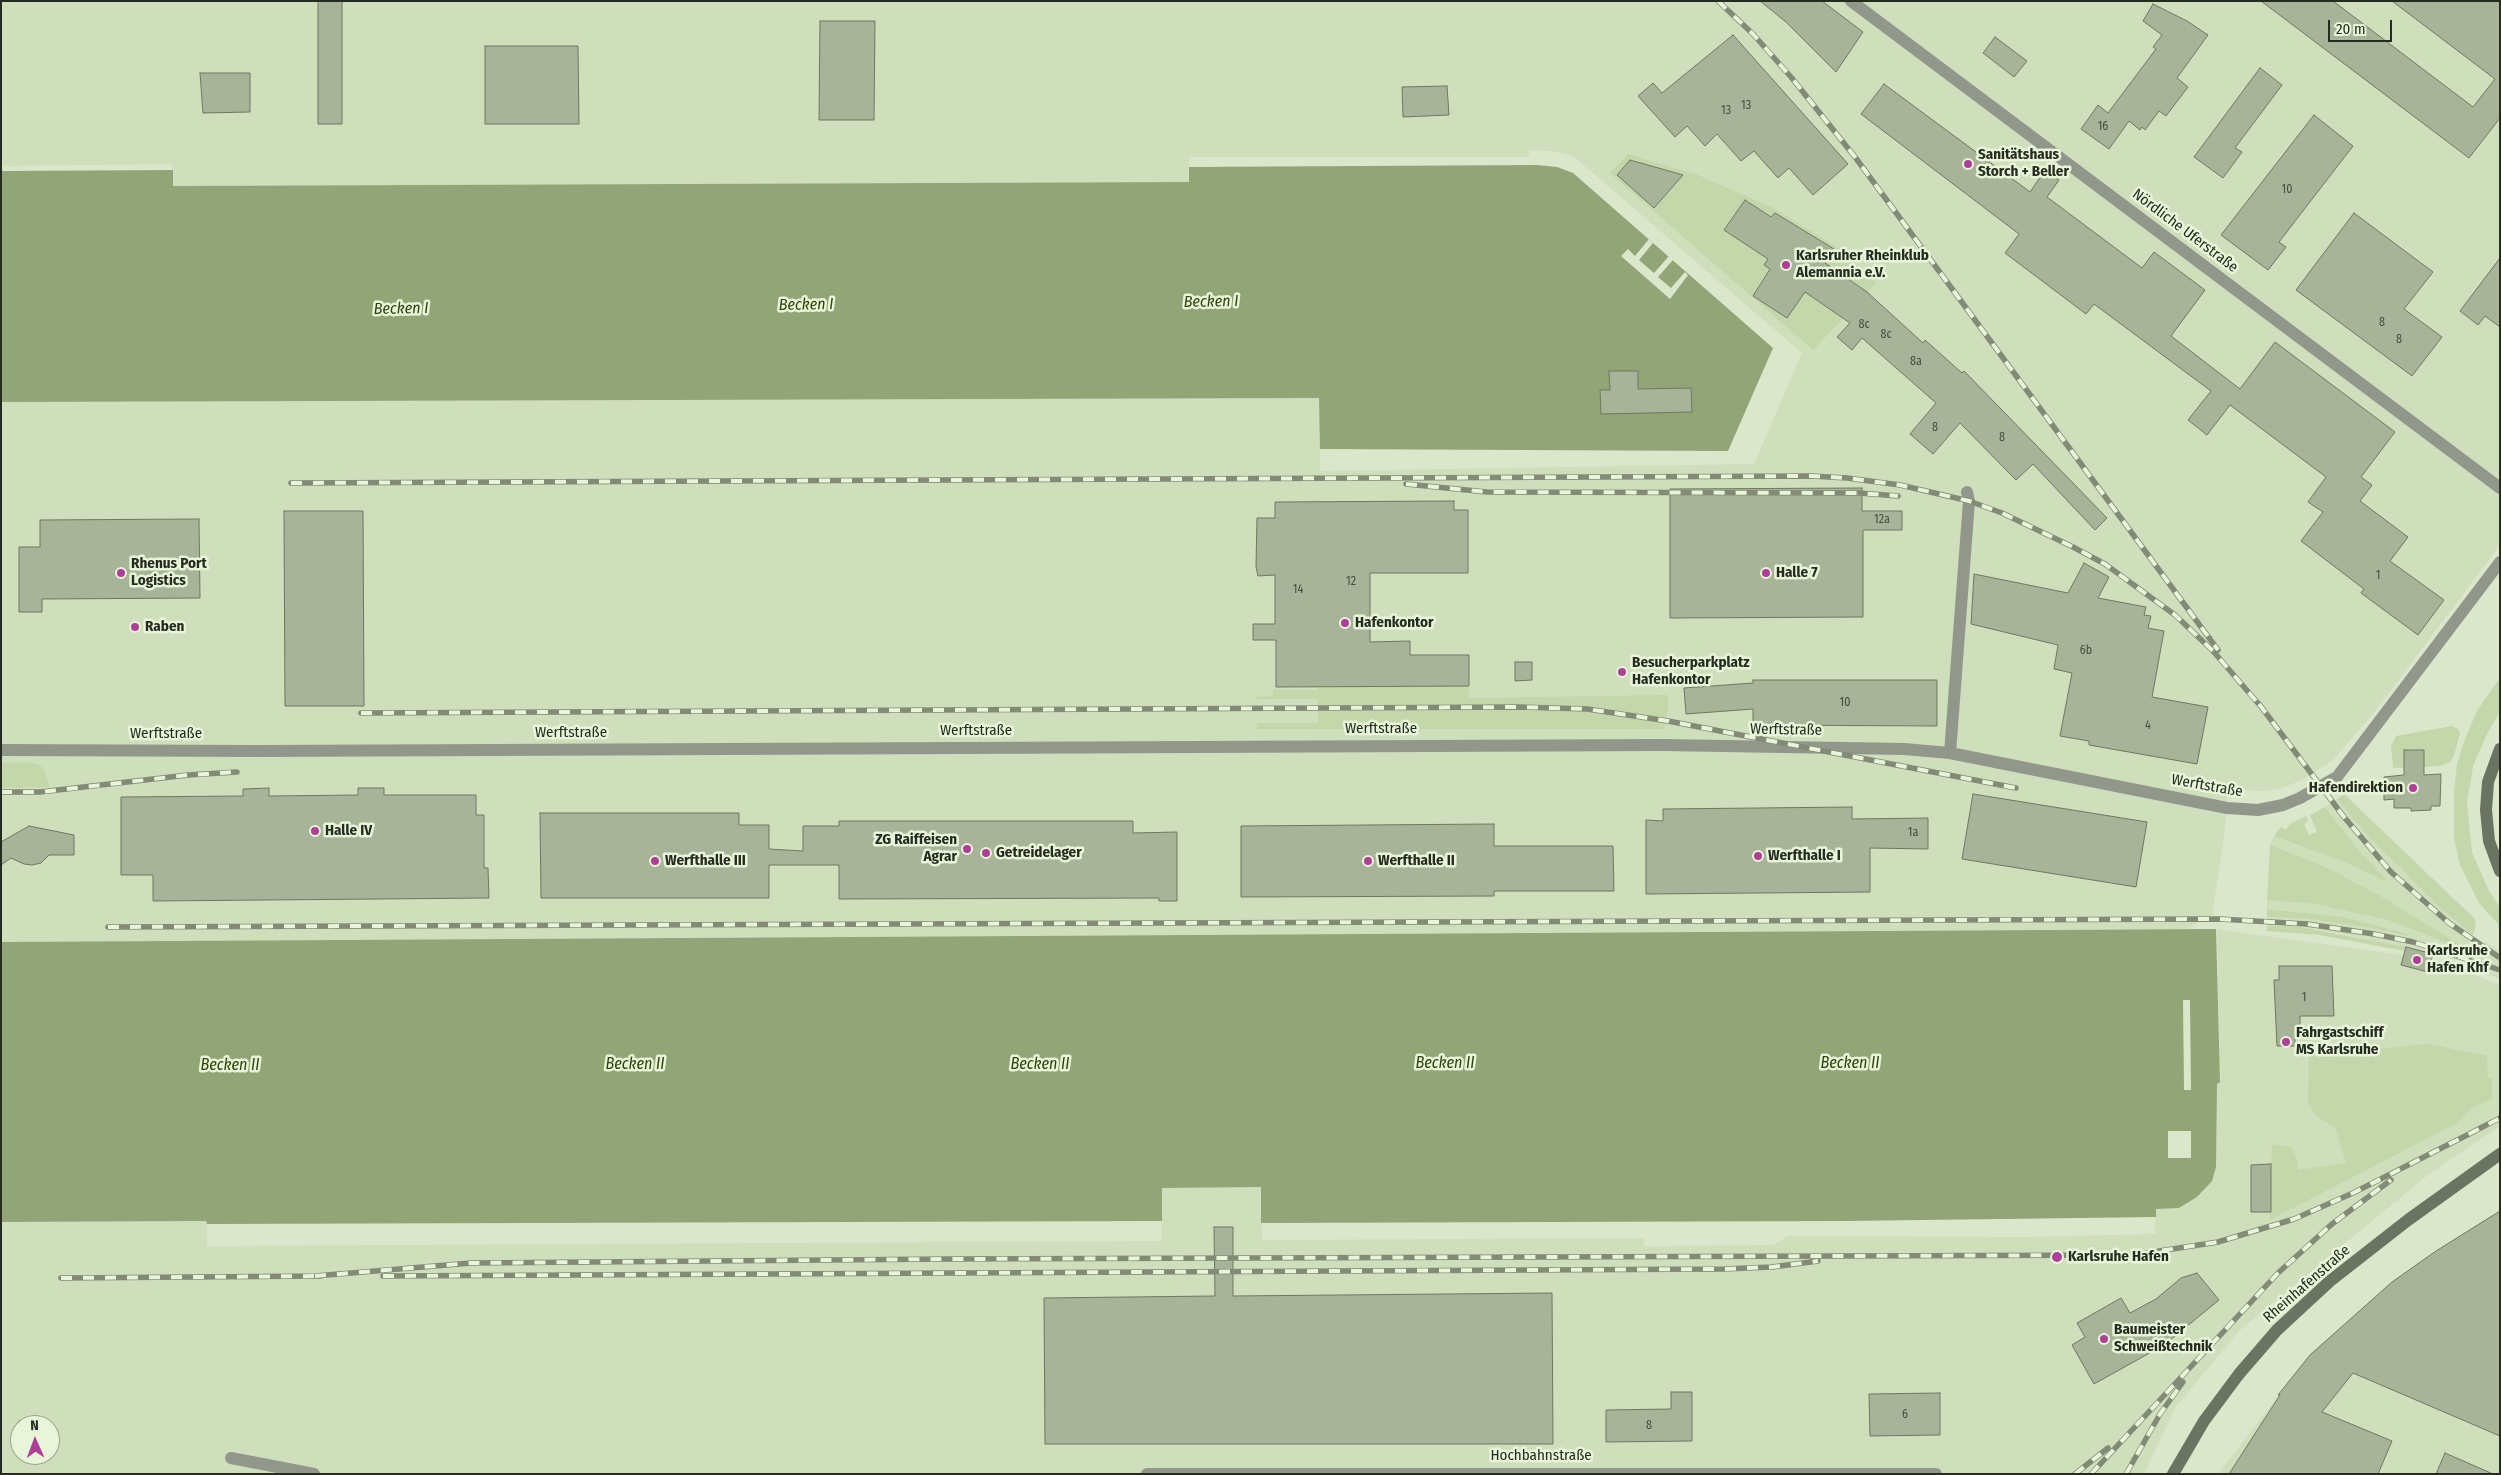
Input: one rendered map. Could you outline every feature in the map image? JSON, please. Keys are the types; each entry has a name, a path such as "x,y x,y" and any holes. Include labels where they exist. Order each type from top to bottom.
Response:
{"main road":[{"path":"2500,749 2488,782 2486,810 2489,841 2500,871"},
{"name":"Rheinhafenstraße","path":"2174,1471 2204,1421 2238,1374 2278,1330 2330,1281 2408,1220 2500,1154"}],"street":[{"name":"Nördliche Uferstraße","path":"1851,1 2500,488"},
{"path":"1950,753 1969,501 1967,492"},
{"name":"Werftstraße","path":"1,750 1663,745 1904,748 1950,753 2227,808 2258,810 2283,805 2337,777 2500,562"},
{"path":"230,1458 314,1474"},
{"name":"Hochbahnstraße","path":"1147,1474 1936,1474"}],"shaded area":[{"path":"1,1 2500,1 2500,545 2376,710 2333,760 2302,780 2282,788 2262,791 2228,789 2224,837 2212,915 2187,929 1,942 1,402 1320,398 1320,471 1754,464 1802,353 1573,156 1551,151 1529,150 1529,157 1189,157 1189,182 173,186 172,164 1,166"},
{"name":"Karlsruher Rheinklub Alemannia e.V.","path":"1628,154 1698,175 1773,208 1837,247 1876,283 1813,350 1610,173"},
{"path":"2500,678 2500,712 2487,734 2473,766 2467,803 2472,852 2488,889 2500,908 2500,926 2479,903 2460,865 2454,839 2454,793 2457,764 2466,736 2478,709"},
{"path":"1469,686 1469,698 1668,695 1668,708 1664,729 1257,729 1257,723 1318,723 1318,699 1256,699 1256,697 1273,696 1273,690 1318,690 1318,687"},
{"path":"2452,726 2458,729 2460,733 2454,756 2450,762 2440,766 2393,768 2391,746 2396,736"},
{"path":"27,762 37,764 43,768 50,787 1,788 1,763"},
{"path":"2344,794 2474,918 2476,925 2473,935 2443,910 2369,837 2337,799"},
{"path":"2337,799 2403,871 2473,935 2465,948 2354,881 2270,845 2274,836 2349,864 2384,881 2386,879 2361,853 2325,807"},
{"path":"2325,807 2361,853 2386,879 2384,881 2349,864 2274,836 2281,827 2286,830 2290,824 2306,816 2308,821 2304,824 2309,835 2317,832 2310,815"},
{"path":"2270,845 2332,870 2384,898 2465,948 2464,951 2384,919 2314,904 2267,900"},
{"path":"2267,900 2314,904 2384,919 2464,951 2461,961 2349,935 2300,927 2267,925 2267,917 2309,919 2371,928 2407,936 2408,934 2344,917 2267,909"},
{"path":"2267,909 2344,917 2408,934 2408,936 2371,928 2309,919 2267,917"},
{"path":"2267,925 2300,927 2406,947 2405,951 2319,935 2267,931"},
{"path":"2217,929 2437,960 2500,985 2500,1126 2429,1174 2239,1331 2175,1408 2144,1474 1,1474 1,1222 207,1221 207,1246 1162,1241 1161,1188 1261,1187 1262,1240 1643,1238 1644,1246 1773,1245 1788,1236 2025,1237 2155,1234 2156,1209 2179,1208 2197,1197 2204,1190 2216,1167 2217,1084 2220,1082"},
{"path":"2485,942 2500,951 2500,978 2470,970"},
{"path":"2427,1044 2487,1056 2488,1077 2492,1078 2492,1099 2472,1108 2457,1123 2270,1220 2272,1144 2291,1147 2297,1161 2298,1170 2346,1163 2335,1127 2316,1116 2308,1103 2309,1052 2354,1051"},
{"path":"2500,1211 2500,1474 2218,1474 2310,1355 2392,1282 2436,1251"}],"water":[{"name":"Becken I","path":"1537,165 1557,167 1573,173 1773,348 1728,451 1320,449 1319,398 1,402 1,171 173,170 173,186 1189,182 1189,167"},
{"name":"Becken II","path":"2216,929 2220,1082 2217,1084 2216,1167 2212,1181 2197,1197 2179,1208 2156,1209 2156,1217 1844,1221 1261,1223 1261,1187 1162,1188 1162,1221 207,1224 206,1221 1,1222 1,942"}],"pier":[{"path":"1649,239 1653,243 1639,260 1654,273 1669,256 1673,260 1658,277 1671,288 1685,272 1688,275 1670,299 1621,256 1628,249 1635,256"},
{"path":"2183,1000 2190,1000 2191,1090 2184,1090"},
{"path":"2168,1131 2191,1131 2191,1158 2168,1158"}],"building":[{"path":"318,1 342,1 342,124 318,124"},
{"path":"1760,1 1822,1 1863,32 1836,72 1786,22"},
{"path":"2261,1 2333,1 2473,107 2495,79 2392,1 2500,1 2500,118 2469,158"},
{"path":"2153,4 2187,21 2208,35 2177,78 2188,87 2166,116 2159,111 2145,130 2142,127 2140,130 2129,121 2109,149 2081,129 2098,105 2108,113 2156,49 2153,47 2162,35 2143,21"},
{"path":"820,21 875,21 874,120 819,120"},
{"path":"1733,35 1848,164 1813,195 1789,168 1778,178 1754,151 1741,161 1717,134 1705,146 1687,126 1675,137 1638,96 1653,83 1662,93"},
{"path":"1995,37 2027,61 2014,77 1983,53"},
{"path":"485,46 578,46 579,124 485,124"},
{"path":"2260,68 2282,85 2235,148 2242,152 2223,178 2194,157"},
{"path":"200,73 250,73 250,112 203,113"},
{"path":"1884,84 2030,192 2045,170 2059,180 2047,197 2142,268 2154,252 2205,290 2171,336 2240,389 2275,342 2395,432 2361,477 2372,485 2360,501 2408,537 2390,561 2444,600 2418,635 2361,593 2364,589 2301,541 2323,512 2308,502 2326,477 2230,405 2207,435 2188,420 2211,391 2094,304 2086,314 2005,253 2019,234 1861,114"},
{"path":"1447,86 1449,115 1403,117 1402,87"},
{"path":"2314,115 2353,146 2279,242 2286,247 2268,270 2221,235"},
{"path":"1630,160 1683,175 1654,208 1617,175"},
{"path":"1745,200 1771,217 1775,213 1834,249 1825,263 1867,292 1923,343 1925,340 1962,373 1964,371 2107,518 2095,530 2033,464 2016,480 1960,423 1933,454 1910,434 1936,403 1862,338 1852,350 1837,337 1850,323 1805,292 1787,318 1753,296 1770,269 1764,265 1768,259 1724,230"},
{"path":"2354,213 2433,272 2404,309 2442,337 2412,376 2296,290"},
{"path":"2500,258 2500,327 2485,316 2478,325 2460,311"},
{"path":"1609,371 1638,371 1638,389 1691,388 1692,412 1601,414 1600,390 1610,390"},
{"name":"Halle 7","path":"1862,488 1862,511 1902,511 1902,530 1863,530 1863,617 1670,618 1670,489"},
{"path":"1454,501 1454,510 1468,510 1468,573 1370,573 1370,642 1410,641 1410,655 1469,655 1469,686 1276,687 1276,640 1253,640 1253,624 1275,624 1275,575 1258,576 1256,567 1257,518 1275,518 1275,502"},
{"path":"284,511 363,511 364,706 285,706"},
{"name":"Rhenus Port Logistics","path":"199,519 200,598 42,599 42,612 19,612 19,547 40,547 40,520"},
{"path":"2084,563 2109,577 2098,598 2146,607 2144,615 2151,616 2148,628 2164,631 2152,697 2208,707 2197,764 2089,745 2089,741 2060,736 2072,673 2054,669 2058,645 1971,624 1974,574 2068,593"},
{"path":"1515,662 1532,662 1532,680 1515,681"},
{"path":"1753,680 1937,680 1937,726 1753,725 1753,709 1686,714 1684,688 1753,683"},
{"name":"Hafendirektion","path":"2404,750 2424,750 2424,775 2441,774 2440,806 2431,806 2431,810 2411,811 2411,808 2394,808 2394,799 2384,800 2384,777 2404,775"},
{"name":"Halle IV","path":"269,788 269,796 358,795 358,788 384,788 384,795 476,795 476,815 484,815 484,868 488,868 489,898 153,901 153,875 121,875 121,797 243,796 243,789"},
{"path":"1973,794 2147,822 2136,887 1962,859"},
{"name":"Werfthalle I","path":"1852,807 1852,819 1928,818 1928,849 1870,848 1870,892 1646,894 1646,820 1663,821 1663,809"},
{"path":"540,813 739,813 739,825 769,825 769,849 803,851 803,826 839,826 839,821 1133,821 1133,833 1177,832 1177,901 1159,901 1159,898 839,899 839,865 769,865 769,898 541,898"},
{"name":"Werfthalle II","path":"1494,824 1494,846 1613,846 1614,891 1494,891 1494,896 1241,897 1241,826"},
{"path":"29,826 74,835 74,855 49,855 41,863 32,865 24,864 11,858 1,865 1,842"},
{"name":"Karlsruhe Hafen Khf","path":"2406,947 2433,954 2428,972 2401,965"},
{"path":"2279,966 2332,966 2334,1016 2300,1016 2300,1025 2295,1025 2295,1046 2277,1046 2274,980 2279,980"},
{"path":"2271,1164 2271,1212 2251,1212 2251,1165"},
{"path":"2500,1211 2500,1436 2353,1373 2322,1412 2392,1441 2378,1474 2229,1474 2280,1395 2278,1395 2310,1355 2392,1282 2436,1251"},
{"path":"1214,1227 1233,1227 1233,1296 1552,1293 1553,1444 1045,1444 1044,1298 1215,1296"},
{"path":"2197,1273 2219,1300 2164,1345 2094,1384 2072,1345 2085,1337 2077,1323 2121,1298 2130,1313 2156,1299 2181,1278"},
{"path":"1671,1392 1692,1392 1692,1441 1606,1442 1606,1410 1671,1409"},
{"path":"1940,1393 1940,1435 1870,1436 1869,1394"},
{"path":"2445,1453 2493,1474 2436,1474"}],"railway":[{"path":"1718,1 1753,34 1791,77 1855,157 2218,650"},
{"path":"291,483 1811,476 1847,478 1900,485 1969,501 2002,513 2105,564 2175,615 2213,651 2263,709"},
{"path":"1406,484 1487,492 1859,493 1898,496"},
{"path":"2259,704 2344,817 2391,872 2449,923 2500,958"},
{"path":"361,713 1519,707 1587,709 1668,721 2016,788"},
{"path":"1,792 40,792 188,775 237,772"},
{"path":"108,927 2219,919 2307,924 2374,934 2413,942 2500,970"},
{"path":"2469,1134 2500,1118"},
{"path":"315,1276 471,1263 949,1259 2133,1255 2218,1242 2294,1219 2353,1193 2475,1131"},
{"path":"2091,1474 2278,1273 2332,1224 2391,1180"},
{"path":"383,1276 1724,1269 1772,1267 1818,1261"},
{"path":"61,1278 321,1276"},
{"path":"2126,1474 2160,1414 2183,1382"},
{"path":"2075,1474 2108,1448"}],"place":[{"name":"Sanitätshaus Storch + Beller","path":"1968,164"},
{"name":"Karlsruher Rheinklub Alemannia e.V.","path":"1786,265"},
{"name":"Rhenus Port Logistics","path":"121,573"},
{"name":"Halle 7","path":"1766,573"},
{"name":"Hafenkontor","path":"1345,623"},
{"name":"Raben","path":"135,627"},
{"name":"Besucherparkplatz Hafenkontor","path":"1622,672"},
{"name":"Hafendirektion","path":"2413,788"},
{"name":"Halle IV","path":"315,831"},
{"name":"ZG Raiffeisen Agrar","path":"967,849"},
{"name":"Getreidelager","path":"986,853"},
{"name":"Werfthalle I","path":"1758,856"},
{"name":"Werfthalle III","path":"655,861"},
{"name":"Werfthalle II","path":"1368,861"},
{"name":"Karlsruhe Hafen Khf","path":"2417,960"},
{"name":"Fahrgastschiff MS Karlsruhe","path":"2286,1042"},
{"name":"Karlsruhe Hafen","path":"2057,1257"},
{"name":"Baumeister Schweißtechnik","path":"2104,1339"}]}
